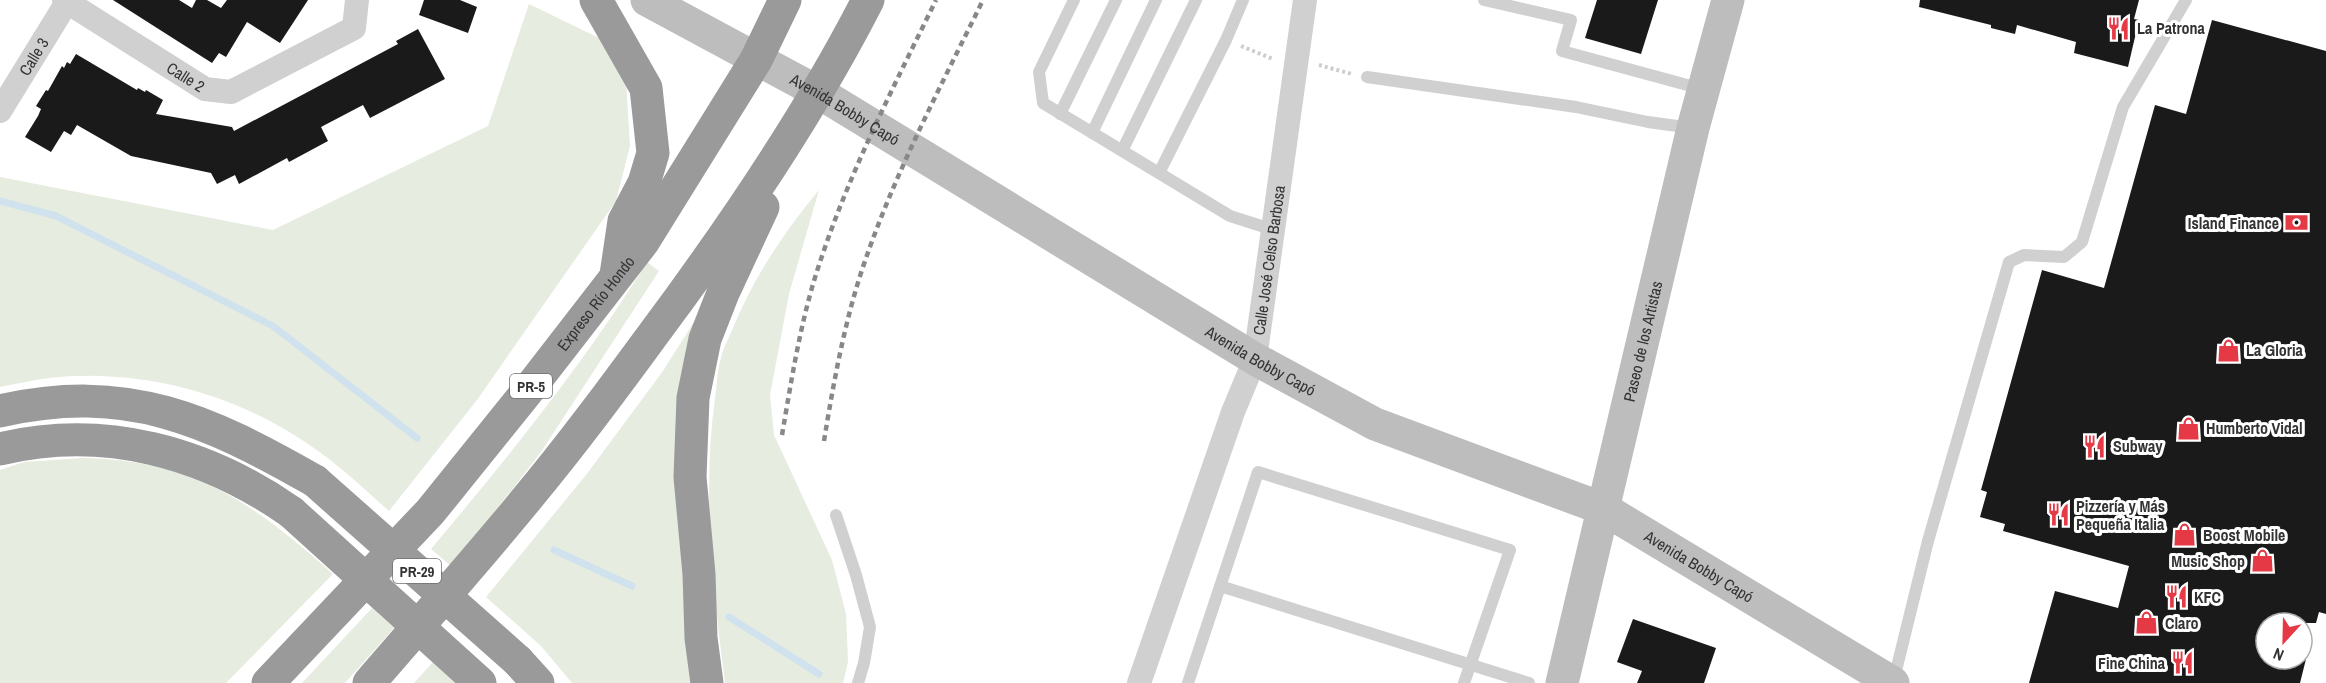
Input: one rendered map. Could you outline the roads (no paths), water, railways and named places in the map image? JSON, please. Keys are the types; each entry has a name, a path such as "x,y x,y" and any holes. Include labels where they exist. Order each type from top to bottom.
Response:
{"highway":[{"path":"596,0 646,88 653,153 644,183 624,221 616,277"},
{"name":"Expreso Río Hondo","path":"268,683 430,512 643,242 756,60 785,0"},
{"path":"707,683 701,638 699,574 690,477 693,398 698,366 705,339 723,293 818,92 868,0"},
{"path":"369,683 472,564 589,421 731,227 818,92"},
{"name":"PR-29","path":"0,411 38,404 107,402 163,410 243,441 315,481 528,672"},
{"name":"PR-29","path":"0,449 36,442 69,440 100,441 152,448 194,460 251,485 291,512 480,683"}],"street":[{"name":"Calle 2","path":"65,1 205,88 231,92 354,28 357,0"},
{"name":"Avenida Bobby Capó","path":"647,0 818,92 1255,359 1375,424 1604,508 1893,683"},
{"name":"Calle José Celso Barbosa","path":"1139,683 1233,412 1255,359 1305,0"},
{"name":"Paseo de los Artistas","path":"1562,683 1693,128 1728,0"},
{"name":"Calle 3","path":"0,111 65,1"}],"lane":[{"path":"1074,0 1039,72 1043,103 1230,216 1274,230"},
{"path":"1060,114 1116,0"},
{"path":"1092,133 1156,0"},
{"path":"1122,151 1196,0"},
{"path":"1159,173 1227,40 1243,0"},
{"path":"1484,0 1571,20 1562,51 1703,89"},
{"path":"1893,683 1928,541 2009,262 2024,255 2064,257 2082,242 2122,107 2186,0"},
{"path":"1367,77 1576,106 1648,122 1693,128"},
{"path":"1188,683 1258,472 1510,550 1464,683"},
{"path":"836,515 870,627 858,683"},
{"path":"1220,586 1529,683"}],"waterway":[{"path":"0,201 56,216 273,326 417,438"},
{"path":"554,550 632,586"},
{"path":"729,617 819,674"}],"railway":[{"path":"782,435 807,304 832,228 873,129 936,0"},
{"path":"824,441 848,317 872,240 901,170 983,0"}],"place":[{"name":"La Patrona","path":"2119,28"},
{"name":"Island Finance","path":"2297,223"},
{"name":"La Gloria","path":"2228,350"},
{"name":"Humberto Vidal","path":"2188,428"},
{"name":"Subway","path":"2095,446"},
{"name":"Pizzería y Más Pequeña Italia","path":"2058,515"},
{"name":"Boost Mobile","path":"2185,535"},
{"name":"Music Shop","path":"2263,561"},
{"name":"KFC","path":"2176,597"},
{"name":"Claro","path":"2147,623"},
{"name":"Fine China","path":"2183,663"}]}
